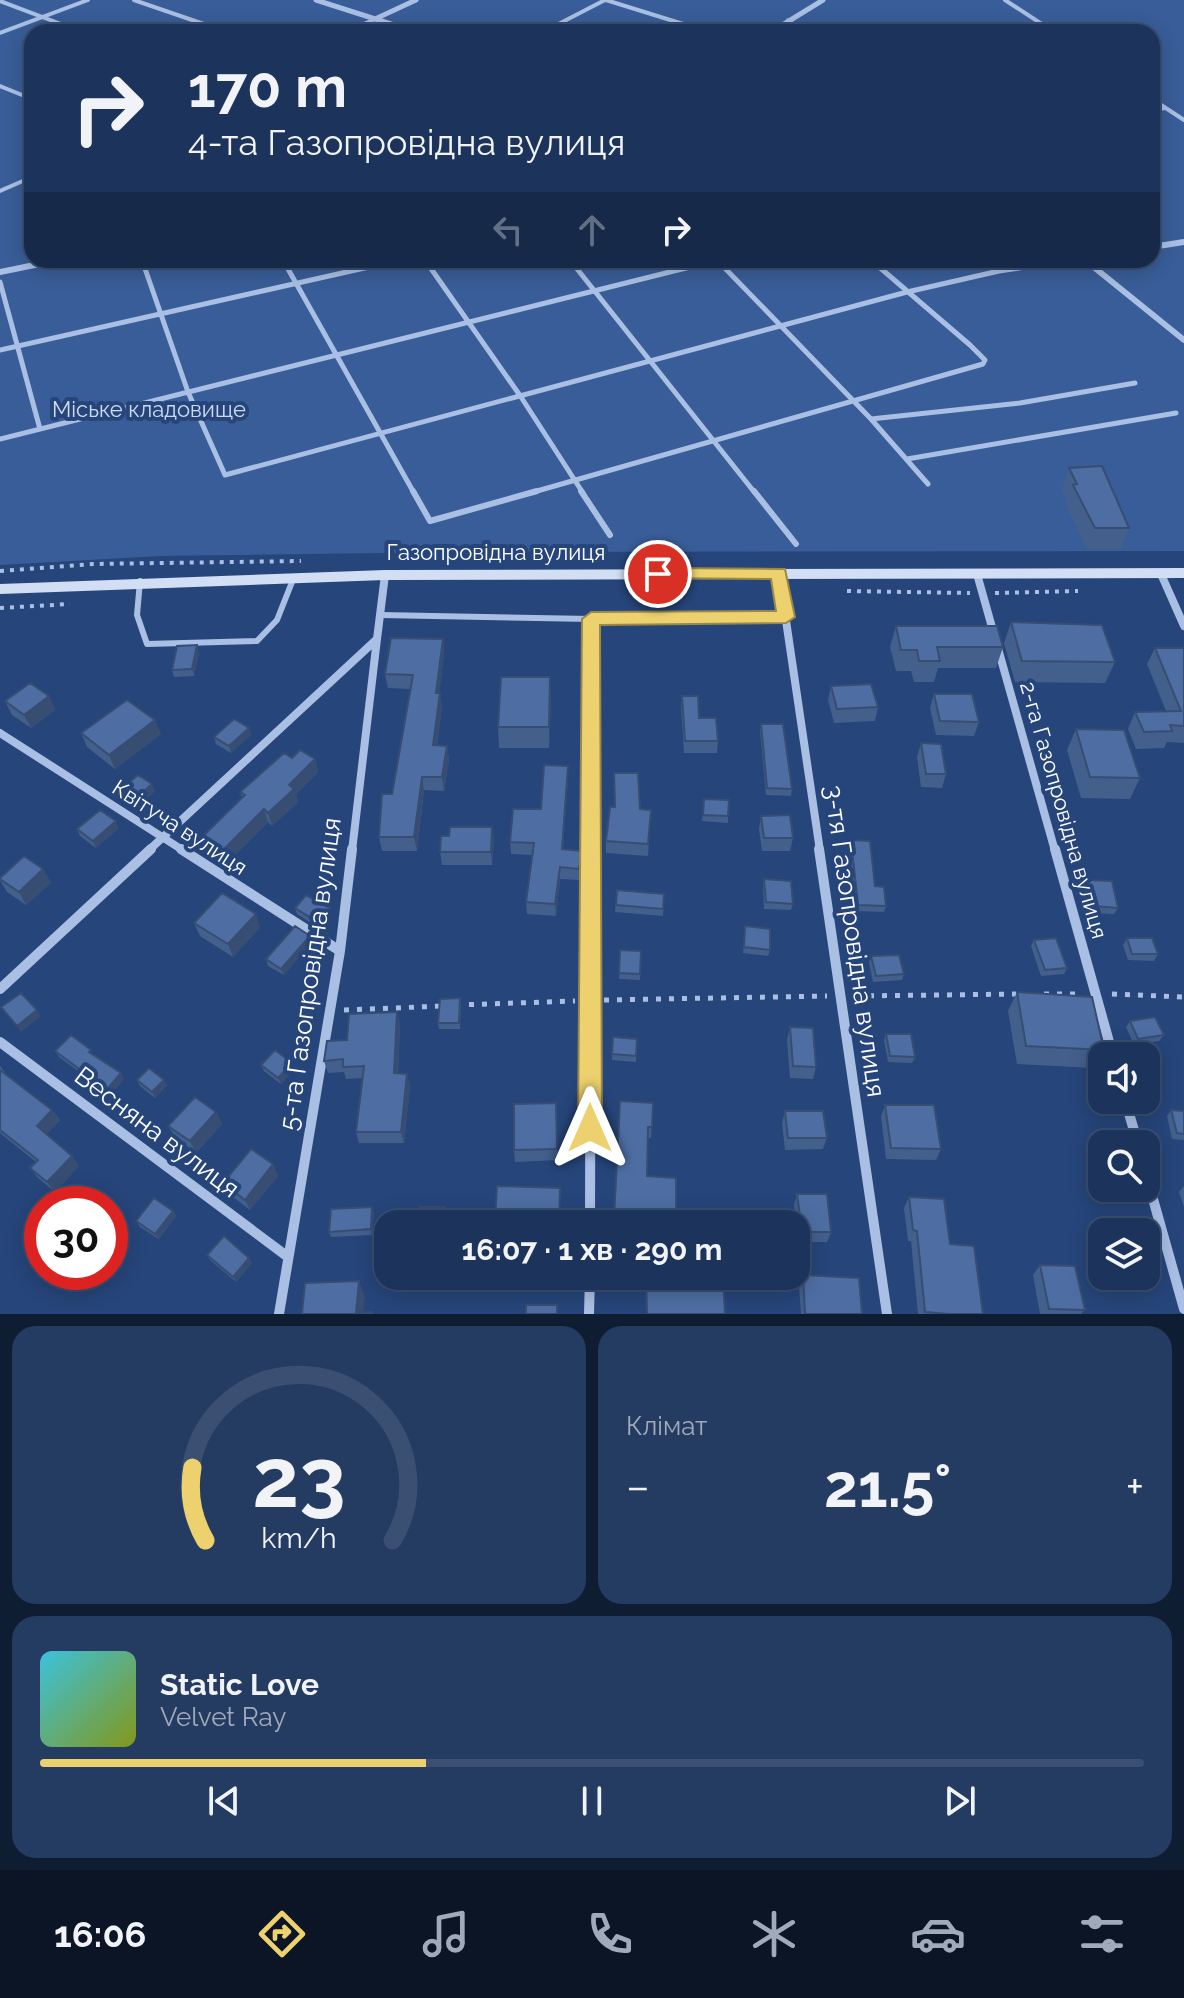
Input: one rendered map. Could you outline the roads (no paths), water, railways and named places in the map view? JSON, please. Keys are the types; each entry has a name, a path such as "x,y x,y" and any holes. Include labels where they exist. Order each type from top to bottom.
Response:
{"main road":[{"name":"Газопровідна вулиця","path":"0,589 140,581 385,575 1184,573"}],"street":[{"path":"316,0 391,24"},
{"path":"375,19 416,0"},
{"path":"783,24 823,0"},
{"path":"788,21 792,24"},
{"path":"1160,246 1184,242"},
{"path":"0,272 24,267"},
{"path":"1095,268 1184,340"},
{"name":"3-тя Газопровідна вулиця","path":"779,573 887,1314"},
{"name":"2-га Газопровідна вулиця","path":"977,574 1109,1042"},
{"path":"1161,574 1184,626"},
{"name":"5-та Газопровідна вулиця","path":"279,1314 340,951 385,575"},
{"path":"590,1210 591,619 786,617"},
{"path":"0,989 377,639"},
{"name":"Квітуча вулиця","path":"0,733 340,951"},
{"name":"Весняна вулиця","path":"0,1042 288,1257"},
{"path":"1154,1202 1184,1309"},
{"path":"589,1314 590,1290"}],"lane":[{"path":"0,33 88,0"},
{"path":"134,0 204,24"},
{"path":"559,24 606,0 683,24"},
{"path":"1005,0 1042,24"},
{"path":"0,1 61,24"},
{"path":"364,24 375,19"},
{"path":"0,86 24,96"},
{"path":"1160,105 1184,120"},
{"path":"1160,109 1165,108"},
{"path":"0,191 24,180"},
{"path":"145,268 188,392 225,475 779,325 907,292 1019,268"},
{"path":"287,268 430,521 983,364 985,360 970,345 880,268"},
{"path":"0,350 365,268"},
{"path":"431,268 521,397 610,535"},
{"path":"577,268 796,544"},
{"path":"0,439 684,268"},
{"path":"725,268 871,419 928,484"},
{"path":"0,282 40,429"},
{"path":"871,419 1020,403 1135,383"},
{"path":"907,459 1176,413"},
{"path":"140,581 137,615 147,644 257,641 271,631 283,614 294,577"},
{"path":"381,615 591,619"}],"park label":[{"name":"Міське кладовище","path":"149,409"}]}
